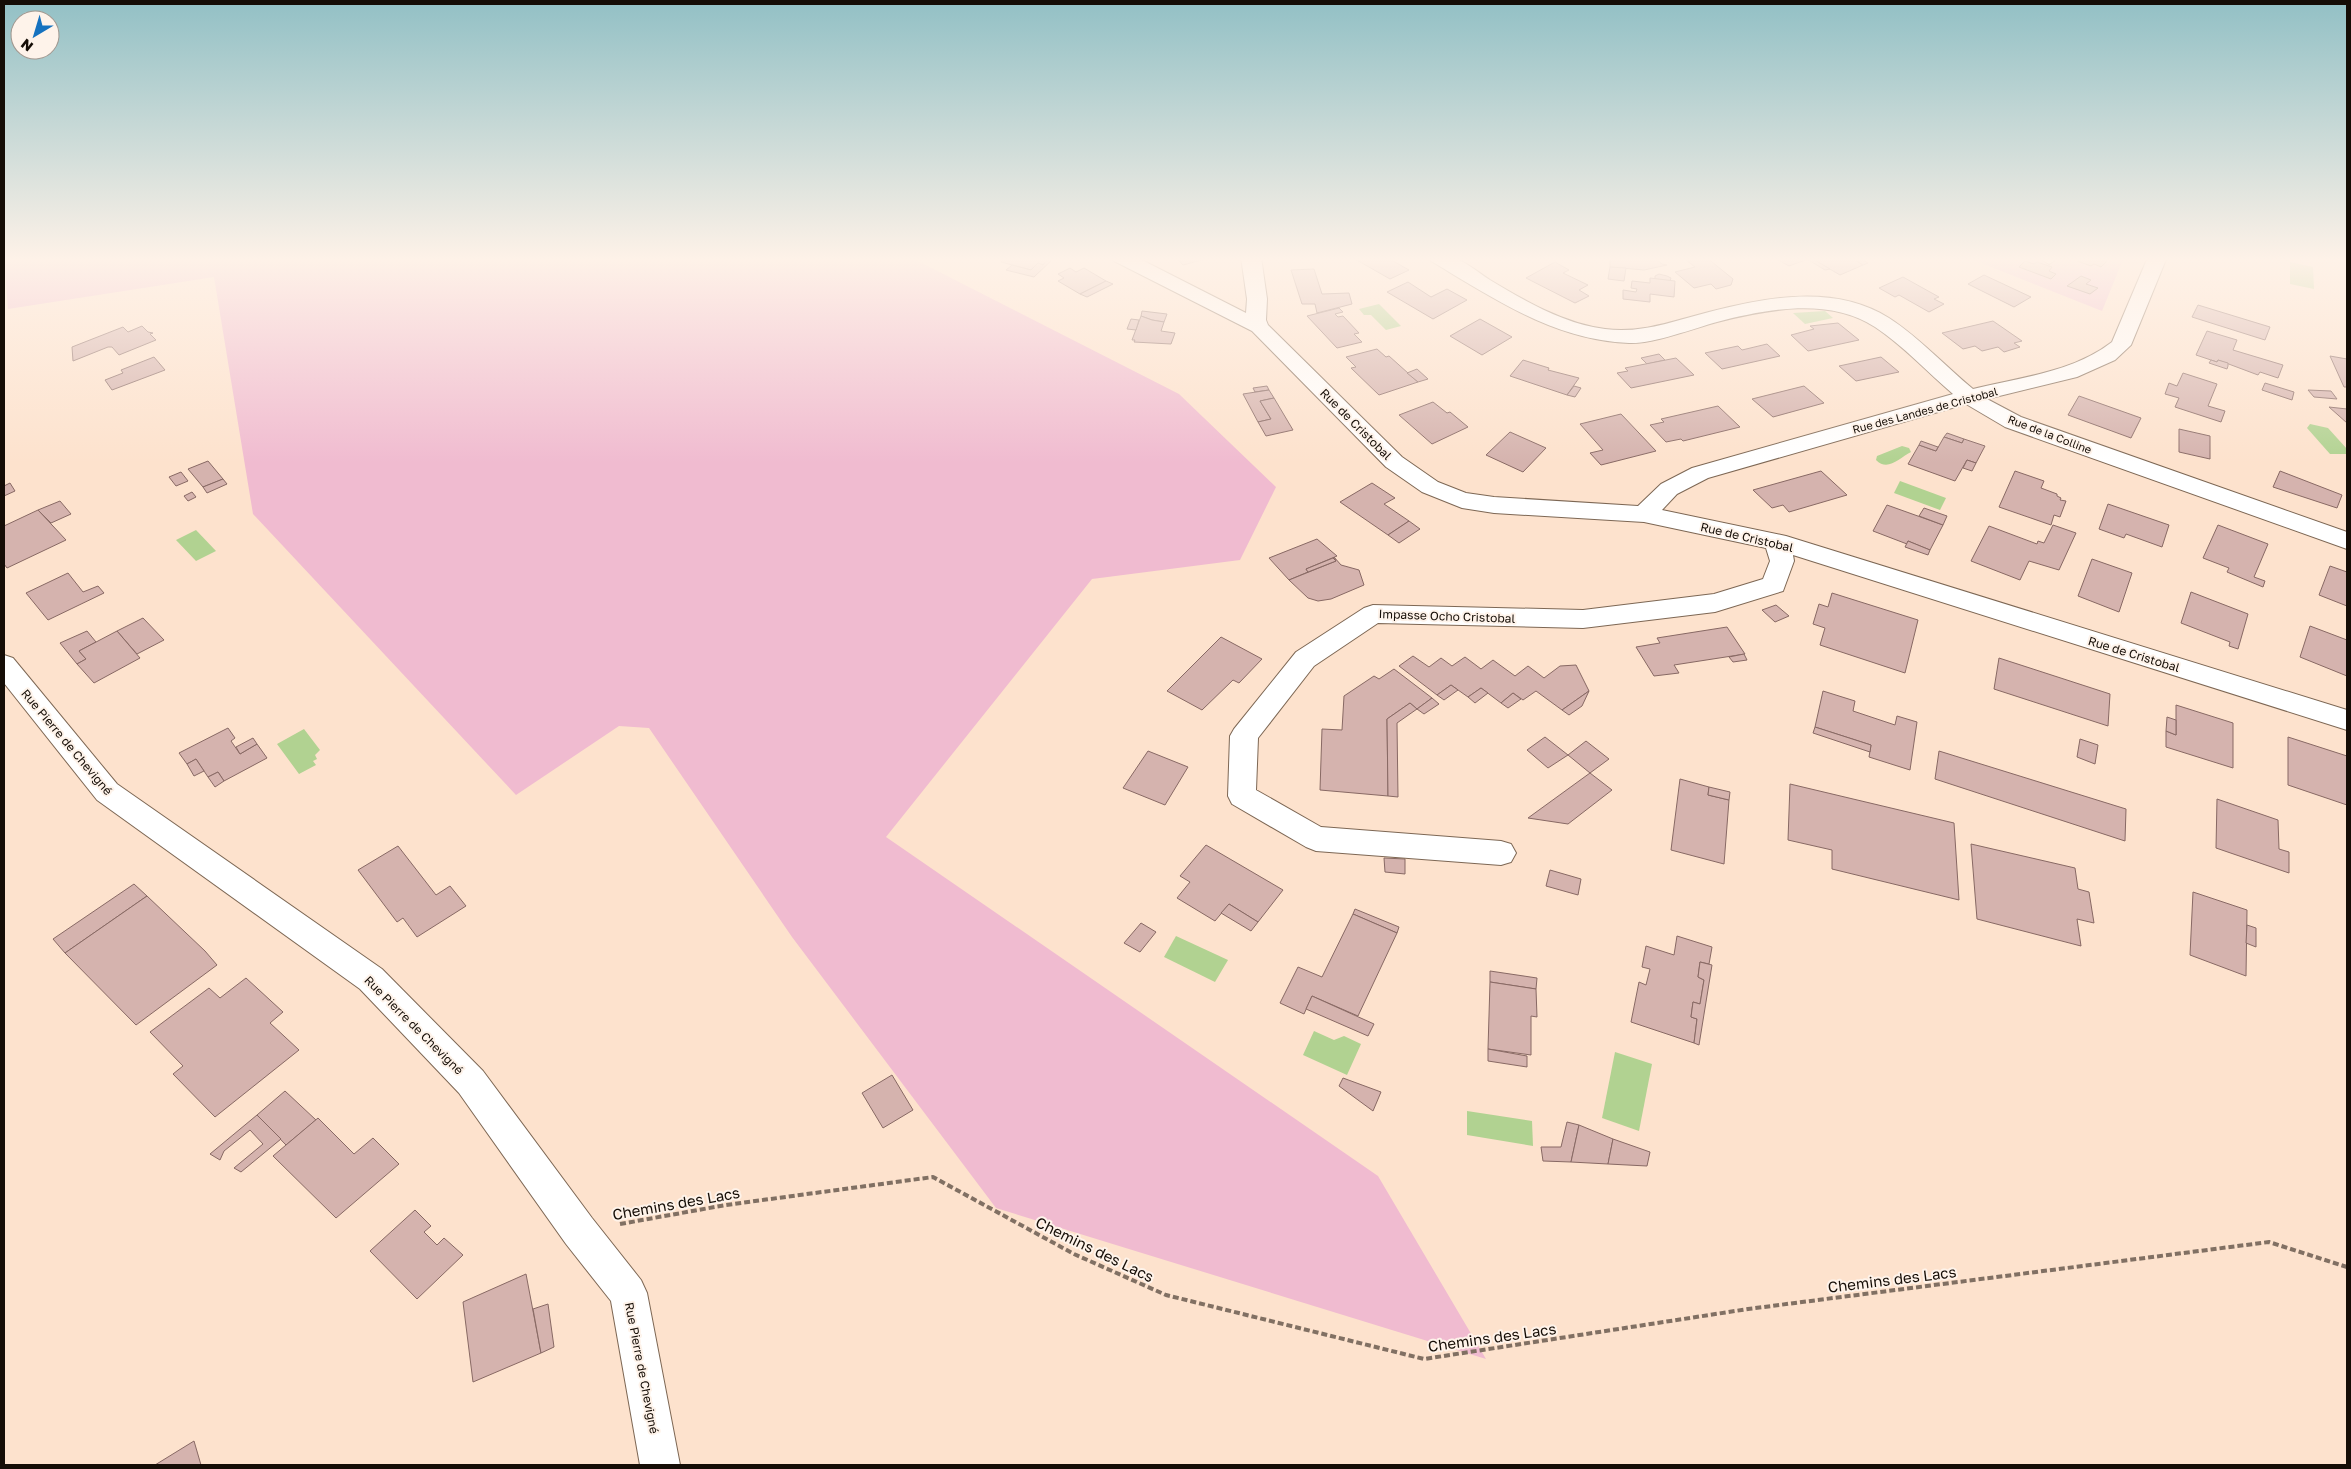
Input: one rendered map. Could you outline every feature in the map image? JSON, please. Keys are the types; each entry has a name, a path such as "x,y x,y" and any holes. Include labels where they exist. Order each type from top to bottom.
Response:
{"street":[{"name":"Rue de Cristobal","path":"1256,326 1394,462 1430,487 1462,500 1494,505 1644,514 1778,542 2347,720"},
{"name":"Rue de la Colline","path":"1566,326 1599,334 1632,337 1678,326"},
{"name":"Rue de la Colline","path":"1887,326 1969,396 2013,422 2347,541"},
{"name":"Rue des Landes de Cristobal","path":"1644,514 1669,489 1700,473 1969,396 2077,370 2112,354 2121,345 2129,326"},
{"name":"Impasse Ocho Cristobal","path":"1500,852 1316,839 1242,796 1244,736 1304,659 1373,614 1583,619 1715,603 1774,585 1782,560 1778,542"},
{"name":"Rue Pierre de Chevigné","path":"4,665 107,792 370,979 471,1082 579,1232 628,1293 660,1465"}],"path":[{"name":"Chemins des Lacs","path":"579,1232 726,1205 933,1177 1074,1254 1166,1295 1424,1359 1748,1309 2269,1242 2347,1267"}],"shaded area":[{"path":"222,326 1045,326 1179,394 1276,487 1240,560 1092,579 886,837 1378,1176 1486,1359 996,1208 792,937 649,728 619,726 516,795 253,514"},
{"path":"1382,326 1401,326 1386,330"},
{"path":"2310,424 2328,428 2347,449 2347,454 2330,454 2307,428"},
{"path":"1902,446 1909,448 1911,452 1894,463 1885,465 1876,460 1877,456"},
{"path":"1900,481 1946,498 1940,510 1894,493"},
{"path":"196,530 216,551 196,561 176,540"},
{"path":"304,729 320,750 315,755 317,759 313,761 316,765 299,774 277,744"},
{"path":"1176,936 1228,960 1215,982 1164,957"},
{"path":"1314,1031 1334,1040 1344,1036 1361,1044 1347,1075 1303,1055"},
{"path":"1615,1052 1652,1064 1639,1131 1602,1118"},
{"path":"1467,1111 1532,1121 1533,1146 1467,1135"}],"building":[{"path":"142,326 148,332 153,333 150,334 156,340 119,355 112,347 108,347 73,361 72,347 123,327 128,332"},
{"path":"1128,326 1137,326 1136,330 1127,329"},
{"path":"1137,326 1163,326 1161,331 1175,333 1171,344 1134,342 1135,340 1132,340"},
{"path":"1316,326 1352,326 1359,333 1354,334 1362,342 1337,348"},
{"path":"1468,326 1492,326 1512,337 1482,355 1450,336"},
{"path":"1810,326 1841,326 1859,340 1808,351 1791,335 1814,329"},
{"path":"1974,326 2000,326 2022,341 2014,343 2020,347 2004,352 1998,347 1982,351 1975,346 1963,349 1942,333"},
{"path":"2219,326 2270,327 2265,340"},
{"path":"2207,331 2237,340 2233,350 2283,365 2278,378 2260,372 2258,375 2218,360 2217,362 2196,355"},
{"path":"1767,344 1780,356 1722,369 1705,353 1738,346 1742,350"},
{"path":"1377,349 1386,357 1389,356 1418,382 1379,395 1351,368 1356,367 1346,357"},
{"path":"1659,354 1665,360 1647,364 1641,358"},
{"path":"2330,356 2347,359 2347,387 2344,387"},
{"path":"154,357 165,370 112,390 105,380 123,373 121,370"},
{"path":"1881,357 1899,372 1856,381 1839,366"},
{"path":"1676,358 1694,375 1631,388 1617,373 1628,371 1625,368"},
{"path":"1523,360 1549,368 1548,370 1579,378 1567,395 1510,376"},
{"path":"2211,360 2228,363 2227,369 2209,363"},
{"path":"1417,369 1428,379 1418,382 1407,373"},
{"path":"2183,373 2217,384 2208,406 2225,411 2221,422 2175,407 2179,398 2165,394 2169,383 2177,386"},
{"path":"2265,383 2294,392 2292,400 2262,390"},
{"path":"1267,386 1269,390 1255,392 1253,388"},
{"path":"1574,386 1581,388 1575,397 1567,395"},
{"path":"1804,386 1824,403 1773,417 1752,399"},
{"path":"1269,390 1274,398 1260,401 1271,419 1258,422 1243,394"},
{"path":"2308,390 2331,391 2337,399 2314,397"},
{"path":"2079,396 2141,418 2131,438 2068,415"},
{"path":"1274,398 1293,430 1266,436 1258,422 1271,419 1260,401"},
{"path":"1433,402 1447,413 1450,412 1468,427 1432,444 1399,415"},
{"path":"1718,406 1740,427 1683,441 1681,439 1666,442 1650,425 1664,422 1661,419"},
{"path":"2329,407 2347,409 2347,423"},
{"path":"1621,414 1656,451 1601,465 1590,453 1603,450 1580,424"},
{"path":"2179,429 2210,436 2210,459 2179,452"},
{"path":"1510,432 1546,448 1523,472 1486,455"},
{"path":"1947,433 1964,439 1962,443 1944,437"},
{"path":"1944,437 1962,443 1964,439 1985,446 1976,463 1967,460 1955,481 1908,464 1919,445 1936,451"},
{"path":"1921,441 1938,447 1936,451 1919,445"},
{"path":"1967,460 1976,463 1972,471 1963,468"},
{"path":"208,461 223,479 203,487 188,469"},
{"path":"1821,471 1847,495 1789,512 1783,505 1772,508 1753,490"},
{"path":"2015,471 2044,481 2041,488 2057,494 2061,498 2060,500 2066,501 2060,517 2054,515 2051,525 1999,507"},
{"path":"2280,471 2342,495 2337,508 2273,487"},
{"path":"181,472 188,481 176,486 169,477"},
{"path":"223,479 227,484 207,493 203,487"},
{"path":"10,483 15,491 4,496 4,486"},
{"path":"1372,483 1395,498 1384,504 1409,521 1388,535 1340,502"},
{"path":"192,492 196,497 188,501 184,496"},
{"path":"60,501 71,514 51,523 38,510"},
{"path":"2108,504 2169,525 2162,547 2126,534 2124,538 2099,529"},
{"path":"1887,505 1943,525 1930,550 1908,541 1907,544 1873,531"},
{"path":"1924,508 1947,516 1943,525 1919,516"},
{"path":"38,510 66,540 7,568 4,564 4,526"},
{"path":"1409,521 1420,529 1399,543 1388,535"},
{"path":"2053,525 2076,533 2059,570 2029,561 2020,580 1971,561 1989,526 2037,544 2038,541 2044,543"},
{"path":"2218,525 2268,544 2254,577 2265,581 2263,587 2227,572 2229,568 2203,558"},
{"path":"1317,539 1337,556 1306,569 1308,572 1289,580 1269,558"},
{"path":"1908,541 1930,550 1928,555 1905,547"},
{"path":"1334,557 1341,565 1359,570 1364,585 1331,599 1318,601 1308,598 1289,580 1336,561"},
{"path":"1333,558 1336,561 1308,572 1306,569"},
{"path":"2092,559 2132,573 2119,612 2078,596"},
{"path":"2330,566 2347,572 2347,606 2319,595"},
{"path":"68,573 83,592 98,586 104,593 48,620 26,593"},
{"path":"2191,592 2248,614 2238,649 2229,646 2230,642 2181,623"},
{"path":"1832,593 1918,620 1905,673 1820,645 1825,628 1813,624 1819,604 1828,607"},
{"path":"1776,605 1789,616 1775,622 1762,610"},
{"path":"143,618 164,640 137,654 117,631"},
{"path":"2310,626 2347,640 2347,676 2300,657"},
{"path":"1727,627 1745,654 1674,665 1679,673 1654,676 1636,647 1660,643 1657,638"},
{"path":"87,631 96,642 79,651 86,659 77,664 60,643"},
{"path":"117,631 140,658 94,683 77,664 86,659 79,651"},
{"path":"1221,637 1262,659 1239,683 1233,680 1202,710 1167,691"},
{"path":"1744,654 1747,660 1733,662 1729,657"},
{"path":"1413,656 1429,667 1441,658 1452,666 1465,657 1481,669 1493,660 1515,676 1528,666 1544,678 1560,666 1576,665 1589,691 1562,710 1536,691 1523,700 1513,693 1501,703 1481,688 1468,697 1451,685 1437,695 1399,666"},
{"path":"1999,658 2110,694 2108,726 1994,689"},
{"path":"1394,669 1432,698 1417,709 1410,703 1387,719 1388,796 1320,790 1322,729 1342,730 1344,696 1374,676 1379,679"},
{"path":"1451,685 1458,690 1444,700 1437,695"},
{"path":"1481,688 1488,693 1475,703 1468,697"},
{"path":"1589,691 1582,706 1569,715 1562,710"},
{"path":"1823,691 1855,701 1853,711 1895,725 1897,716 1917,722 1910,770 1869,757 1871,745 1815,727"},
{"path":"1513,693 1521,699 1508,708 1501,703"},
{"path":"1432,698 1439,704 1424,714 1417,709"},
{"path":"1410,703 1417,709 1397,723 1398,797 1388,796 1387,719"},
{"path":"2176,705 2233,723 2233,768 2166,747 2166,731 2176,735"},
{"path":"2167,717 2176,720 2176,735 2166,731"},
{"path":"1815,727 1871,745 1870,752 1813,733"},
{"path":"228,728 235,738 231,741 240,754 257,744 267,758 224,781 218,772 208,777 196,759 187,764 179,753"},
{"path":"1545,737 1568,755 1548,768 1527,750"},
{"path":"2288,737 2347,756 2347,805 2288,785"},
{"path":"253,738 257,744 240,754 236,747"},
{"path":"2080,739 2098,745 2095,764 2077,757"},
{"path":"1586,741 1609,759 1590,773 1568,755"},
{"path":"1148,751 1188,767 1165,805 1123,788"},
{"path":"1939,751 2126,809 2125,841 1935,779"},
{"path":"196,759 204,771 194,776 187,764"},
{"path":"218,772 224,781 215,787 208,777"},
{"path":"1590,773 1612,790 1568,824 1528,818"},
{"path":"1680,779 1709,787 1708,795 1729,800 1724,864 1671,850"},
{"path":"1790,784 1954,823 1959,900 1832,869 1832,850 1788,840"},
{"path":"1709,787 1730,792 1729,800 1708,795"},
{"path":"2217,799 2278,820 2279,849 2289,852 2289,873 2216,848"},
{"path":"1971,844 2075,868 2078,889 2089,892 2094,923 2077,919 2081,946 1977,919"},
{"path":"1206,845 1283,890 1258,922 1229,904 1215,921 1177,898 1190,882 1180,876"},
{"path":"398,846 436,895 450,886 466,906 417,937 403,918 397,922 358,870"},
{"path":"1384,858 1405,859 1405,874 1385,872"},
{"path":"1550,870 1581,879 1578,895 1546,886"},
{"path":"134,884 147,896 65,953 53,939"},
{"path":"2193,892 2247,910 2246,976 2190,955"},
{"path":"147,896 205,951 217,965 136,1025 65,953"},
{"path":"1229,904 1258,922 1251,931 1221,913"},
{"path":"1355,909 1399,927 1397,933 1353,914"},
{"path":"1353,914 1397,933 1358,1016 1312,996 1304,1014 1280,1003 1298,967 1322,977"},
{"path":"1141,923 1156,932 1140,952 1124,943"},
{"path":"2247,925 2256,928 2256,947 2246,943"},
{"path":"1677,936 1712,947 1709,964 1700,962 1698,977 1704,980 1700,1004 1693,1002 1691,1017 1697,1019 1694,1043 1631,1022 1639,982 1646,985 1650,969 1642,967 1646,946 1674,955"},
{"path":"1700,962 1712,965 1699,1045 1694,1043 1697,1019 1691,1017 1693,1002 1700,1004 1704,980 1698,977"},
{"path":"1490,971 1537,978 1536,989 1490,982"},
{"path":"246,978 283,1012 270,1023 299,1050 215,1117 173,1074 183,1066 150,1032 209,988 220,998"},
{"path":"1490,982 1536,989 1537,1017 1531,1016 1531,1055 1488,1049"},
{"path":"1312,996 1374,1024 1368,1036 1306,1009"},
{"path":"1488,1049 1527,1056 1527,1067 1488,1061"},
{"path":"892,1075 913,1110 883,1128 862,1093"},
{"path":"1343,1078 1381,1092 1373,1111 1339,1086"},
{"path":"285,1091 316,1120 286,1145 257,1115"},
{"path":"257,1115 281,1139 241,1172 234,1168 263,1144 250,1130 224,1151 220,1160 210,1154"},
{"path":"318,1118 354,1154 373,1138 399,1164 336,1218 273,1156"},
{"path":"1567,1122 1579,1125 1571,1162 1543,1161 1541,1147 1561,1147"},
{"path":"1579,1125 1613,1139 1608,1164 1571,1162"},
{"path":"1613,1139 1650,1152 1647,1166 1608,1164"},
{"path":"415,1210 431,1226 424,1232 437,1245 444,1238 463,1255 417,1299 370,1251"},
{"path":"526,1274 541,1353 473,1382 463,1302"},
{"path":"548,1304 554,1347 541,1353 533,1309"},
{"path":"194,1441 201,1465 155,1465"}]}
